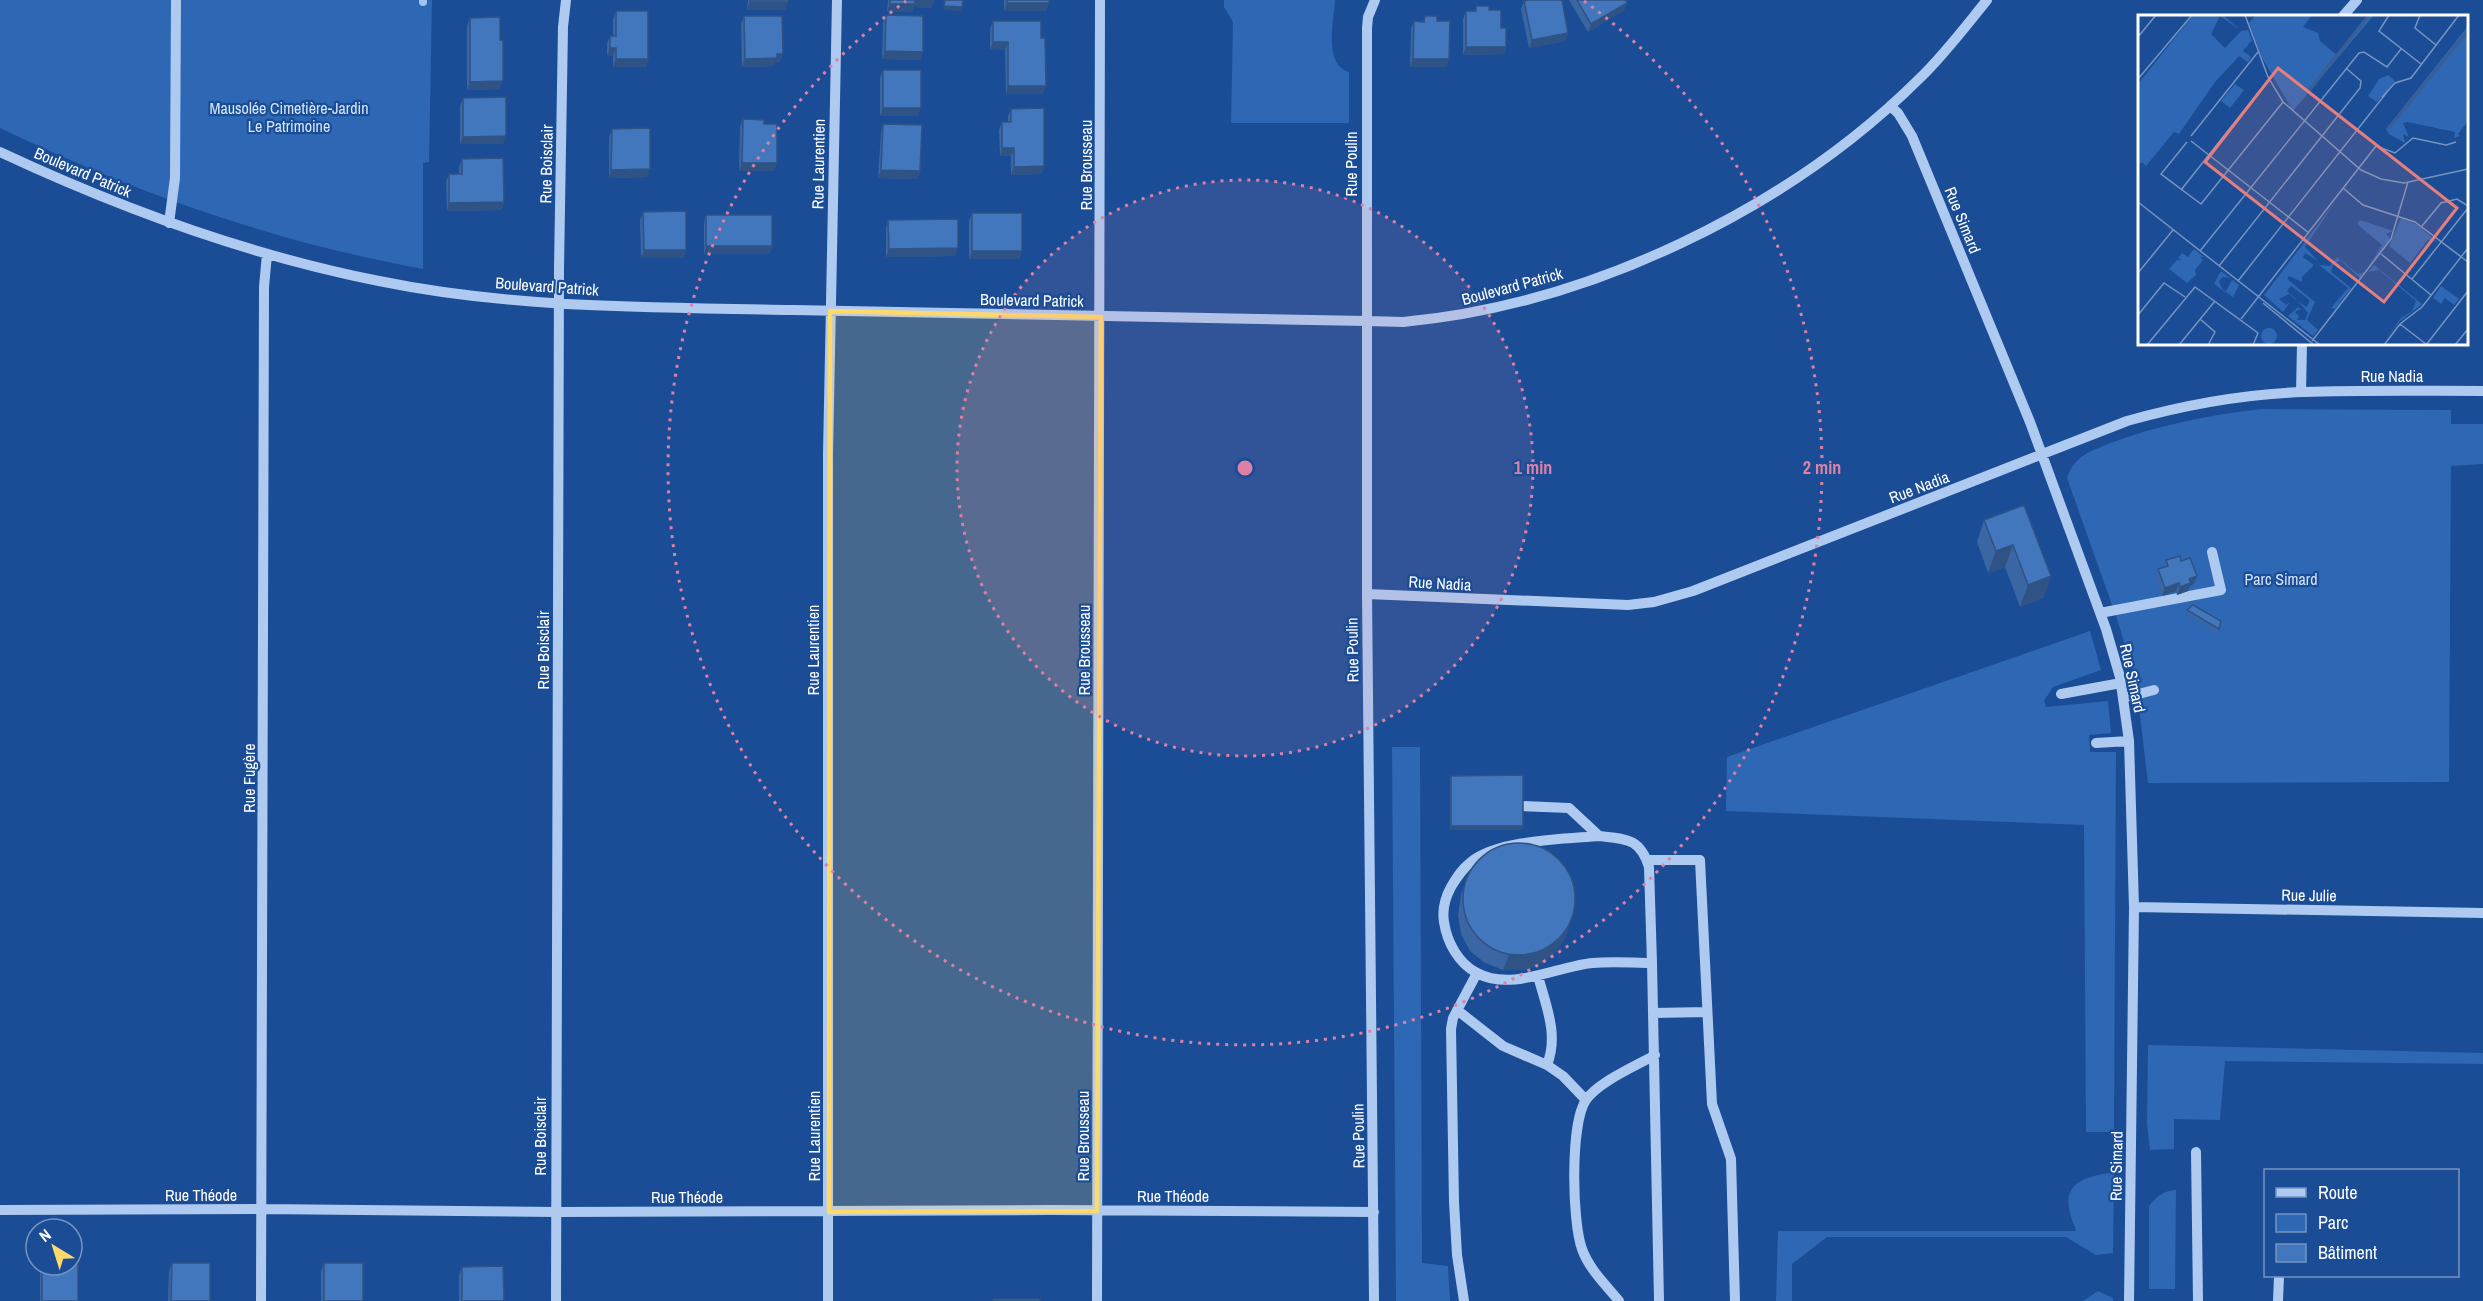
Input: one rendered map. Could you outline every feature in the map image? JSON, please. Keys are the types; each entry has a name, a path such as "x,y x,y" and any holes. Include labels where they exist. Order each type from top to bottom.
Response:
{"street":[{"path":"169,223 175,178 176,0"},
{"name":"Rue Boisclair","path":"556,1301 560,303 563,38 566,0"},
{"name":"Rue Laurentien","path":"828,1301 830,311 837,0"},
{"name":"Rue Brousseau","path":"1097,1301 1100,0"},
{"name":"Rue Poulin","path":"1374,1301 1366,321 1367,28 1368,17 1375,0"},
{"name":"Boulevard Patrick","path":"0,152 90,193 169,223 267,254 433,291 560,303 830,311 1403,322 1457,316 1566,288 1632,264 1689,238 1782,187 1835,151 1890,106 1938,60 1987,0"},
{"path":"2344,15 2357,0"},
{"name":"Rue Simard","path":"1890,106 1898,113 1912,136 2030,422 2100,613 2124,698 2128,741 2134,907 2128,1301"},
{"name":"Rue Fugère","path":"261,1301 264,288 267,254"},
{"path":"2301,392 2302,345"},
{"name":"Rue Nadia","path":"1367,594 1628,605 1654,602 1693,591 2127,421 2171,409 2216,401 2301,392 2483,391"},
{"path":"2100,613 2221,590 2212,552"},
{"path":"2061,694 2121,683"},
{"path":"2124,698 2154,690"},
{"path":"2096,743 2128,741"},
{"path":"1521,806 1569,808 1599,836"},
{"path":"1652,963 1594,963 1519,980 1478,974 1457,956 1447,939 1443,912 1449,891 1460,872 1484,854 1523,843 1599,836 1627,839 1637,844 1644,853 1647,860 1652,963 1659,1301"},
{"path":"1647,860 1700,860 1712,1104 1731,1159 1735,1301"},
{"name":"Rue Julie","path":"2134,907 2483,913"},
{"path":"1464,1301 1457,1255 1454,1202 1452,1029 1457,1010 1478,974"},
{"path":"1538,976 1552,1036 1553,1050 1547,1065"},
{"path":"1457,1010 1503,1046 1547,1065 1563,1076 1586,1100"},
{"path":"1653,1013 1706,1012"},
{"path":"1619,1301 1590,1264 1577,1233 1575,1138 1580,1114 1586,1100 1595,1091 1655,1055"},
{"path":"2196,1152 2198,1301"},
{"name":"Rue Théode","path":"0,1210 1374,1212"},
{"path":"2278,1277 2278,1301"}],"highlighted area":[{"path":"830,311 1101,317 1097,1211 829,1212"}],"green space":[{"name":"Mausolée Cimetière-Jardin Le Patrimoine","path":"0,0 432,0 429,162 423,163 423,269 313,244 207,213 103,174 0,128"},
{"path":"1224,0 1335,0 1332,30 1333,51 1341,68 1349,72 1349,123 1231,123 1233,22 1224,7"},
{"name":"Parc Simard","path":"2261,409 2451,410 2451,424 2483,424 2483,464 2451,466 2449,782 2148,783 2136,681 2117,619 2067,478 2073,465 2083,456 2127,437 2222,414"},
{"path":"2090,631 2101,670 2053,687 2044,701 2046,707 2108,701 2111,733 2089,735 2090,752 2116,752 2114,1132 2086,1132 2084,825 1726,811 1727,757"},
{"path":"1392,747 1420,747 1422,1263 1448,1266 1450,1301 1396,1301"},
{"path":"2148,1045 2483,1053 2483,1064 2225,1061 2220,1120 2174,1119 2174,1149 2150,1150 2147,1123"},
{"path":"2114,1172 2113,1253 2096,1255 2066,1237 1827,1237 1792,1264 1792,1301 1776,1301 1778,1231 2076,1231 2069,1208 2071,1191 2082,1181"},
{"path":"2176,1190 2175,1289 2149,1289 2149,1206 2161,1195"},
{"path":"2098,1291 2113,1298 2113,1301 2083,1301"}],"building":[{"path":"750,0 788,0 788,2 750,2"},
{"path":"890,0 915,0 915,4 890,4"},
{"path":"945,0 963,0 962,7 944,6"},
{"path":"1007,0 1049,0 1049,3 1007,3"},
{"path":"1562,0 1568,33 1532,40 1524,1"},
{"path":"1577,0 1626,0 1627,3 1591,24"},
{"path":"1476,6 1489,6 1489,10 1501,10 1501,28 1506,28 1506,47 1466,47 1466,11 1476,11"},
{"path":"616,11 648,11 648,59 616,59 616,48 610,48 610,36 616,36"},
{"path":"886,15 923,16 923,52 885,51"},
{"path":"744,16 782,16 783,54 777,54 777,58 745,59"},
{"path":"1425,16 1437,16 1437,21 1450,21 1449,59 1413,59 1414,21 1424,22"},
{"path":"500,17 500,40 503,40 503,81 470,82 470,18"},
{"path":"993,21 1041,21 1041,38 1045,38 1046,86 1008,86 1008,42 993,42"},
{"path":"883,70 921,70 921,108 883,108"},
{"path":"506,97 506,136 463,137 463,98"},
{"path":"1044,108 1044,166 1014,167 1014,148 1002,148 1002,122 1011,122 1011,109"},
{"path":"743,119 764,120 764,124 777,124 777,163 742,163"},
{"path":"883,124 922,125 920,171 881,170"},
{"path":"650,128 650,169 611,170 612,129"},
{"path":"503,158 504,202 449,203 449,174 462,174 462,159"},
{"path":"686,211 686,250 644,250 643,212"},
{"path":"972,213 1022,213 1022,251 972,251"},
{"path":"706,215 772,215 772,246 706,246"},
{"path":"958,219 958,248 889,249 888,220"},
{"path":"2024,505 2051,576 2028,585 2013,545 1996,551 1984,520"},
{"path":"2180,556 2181,561 2190,558 2197,576 2189,579 2191,583 2180,587 2179,583 2165,588 2158,569 2168,566 2166,560"},
{"path":"2193,605 2221,621 2219,629 2187,610"},
{"path":"1523,775 1523,826 1451,826 1451,776"},
{"path":"1519,843 1540,847 1558,860 1571,878 1575,899 1571,920 1558,938 1540,951 1519,955 1498,951 1480,938 1467,920 1463,899 1467,878 1480,860 1498,847"},
{"path":"172,1263 210,1263 210,1301 171,1301"},
{"path":"324,1263 363,1263 363,1301 324,1301"},
{"path":"503,1266 504,1301 462,1301 462,1267"},
{"path":"42,1277 78,1277 78,1301 42,1301"},
{"path":"993,1299 1040,1299 1040,1301 993,1301"}]}
